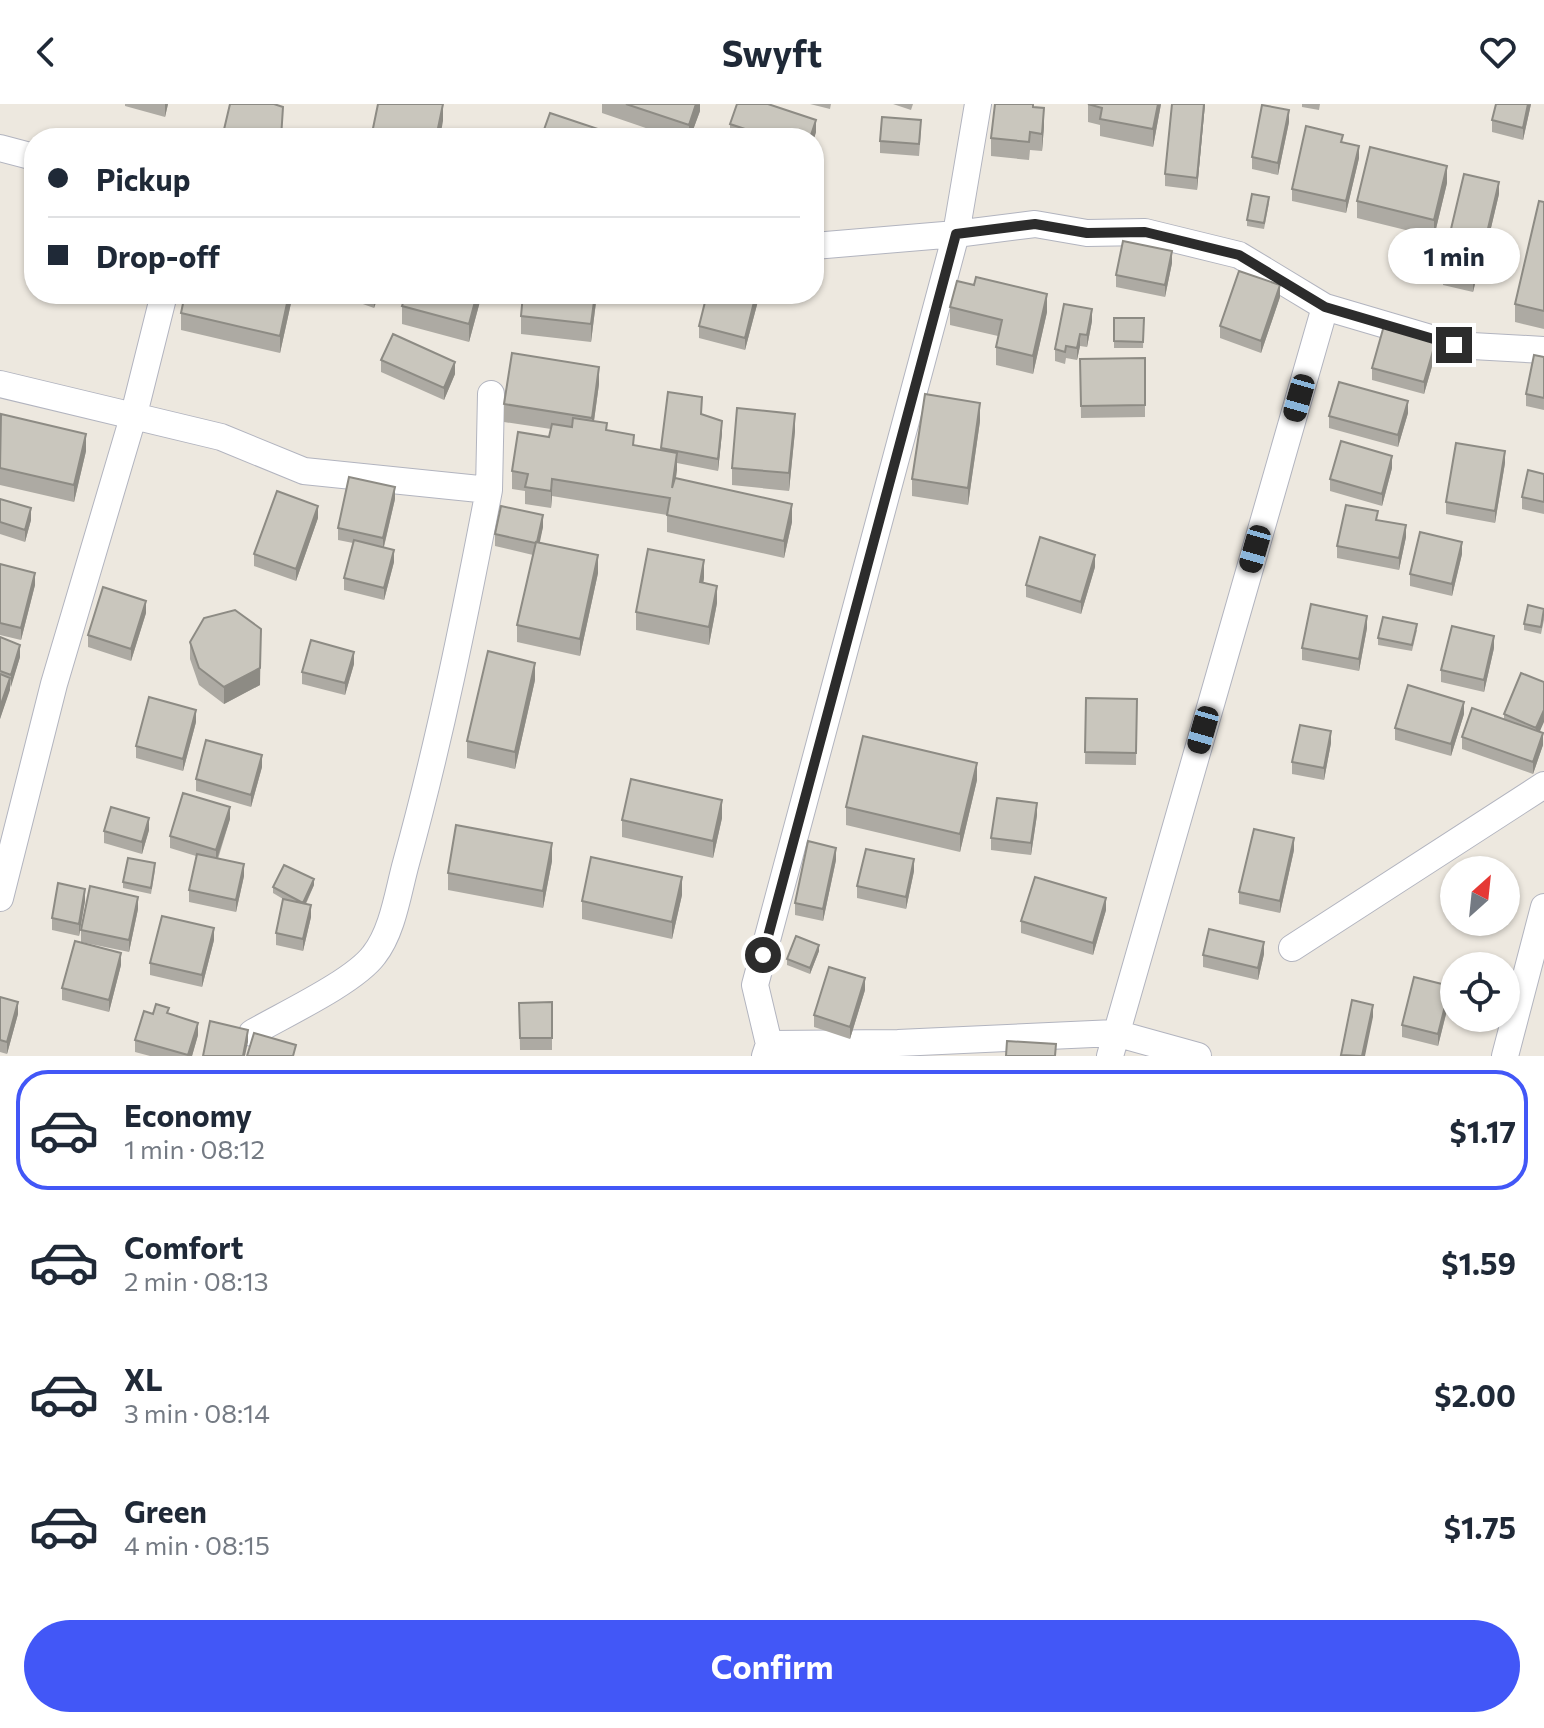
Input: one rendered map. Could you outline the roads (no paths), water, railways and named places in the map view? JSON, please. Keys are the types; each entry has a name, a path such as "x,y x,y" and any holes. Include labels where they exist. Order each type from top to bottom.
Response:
{"street":[{"path":"978,104 956,234 755,985 767,1050 898,1043 1113,1044 1198,1056"},
{"path":"0,148 24,154"},
{"path":"824,245 1035,224 1087,233 1145,232 1239,255 1325,307 1454,345 1544,350"},
{"path":"0,898 54,684 134,414 162,304"},
{"path":"1113,1044 1325,307"},
{"path":"0,384 221,437 304,471 489,490"},
{"path":"252,1033 350,977 375,955 387,931 430,774 489,490 491,394"},
{"path":"1292,948 1544,785"},
{"path":"1505,1056 1544,907"}]}
